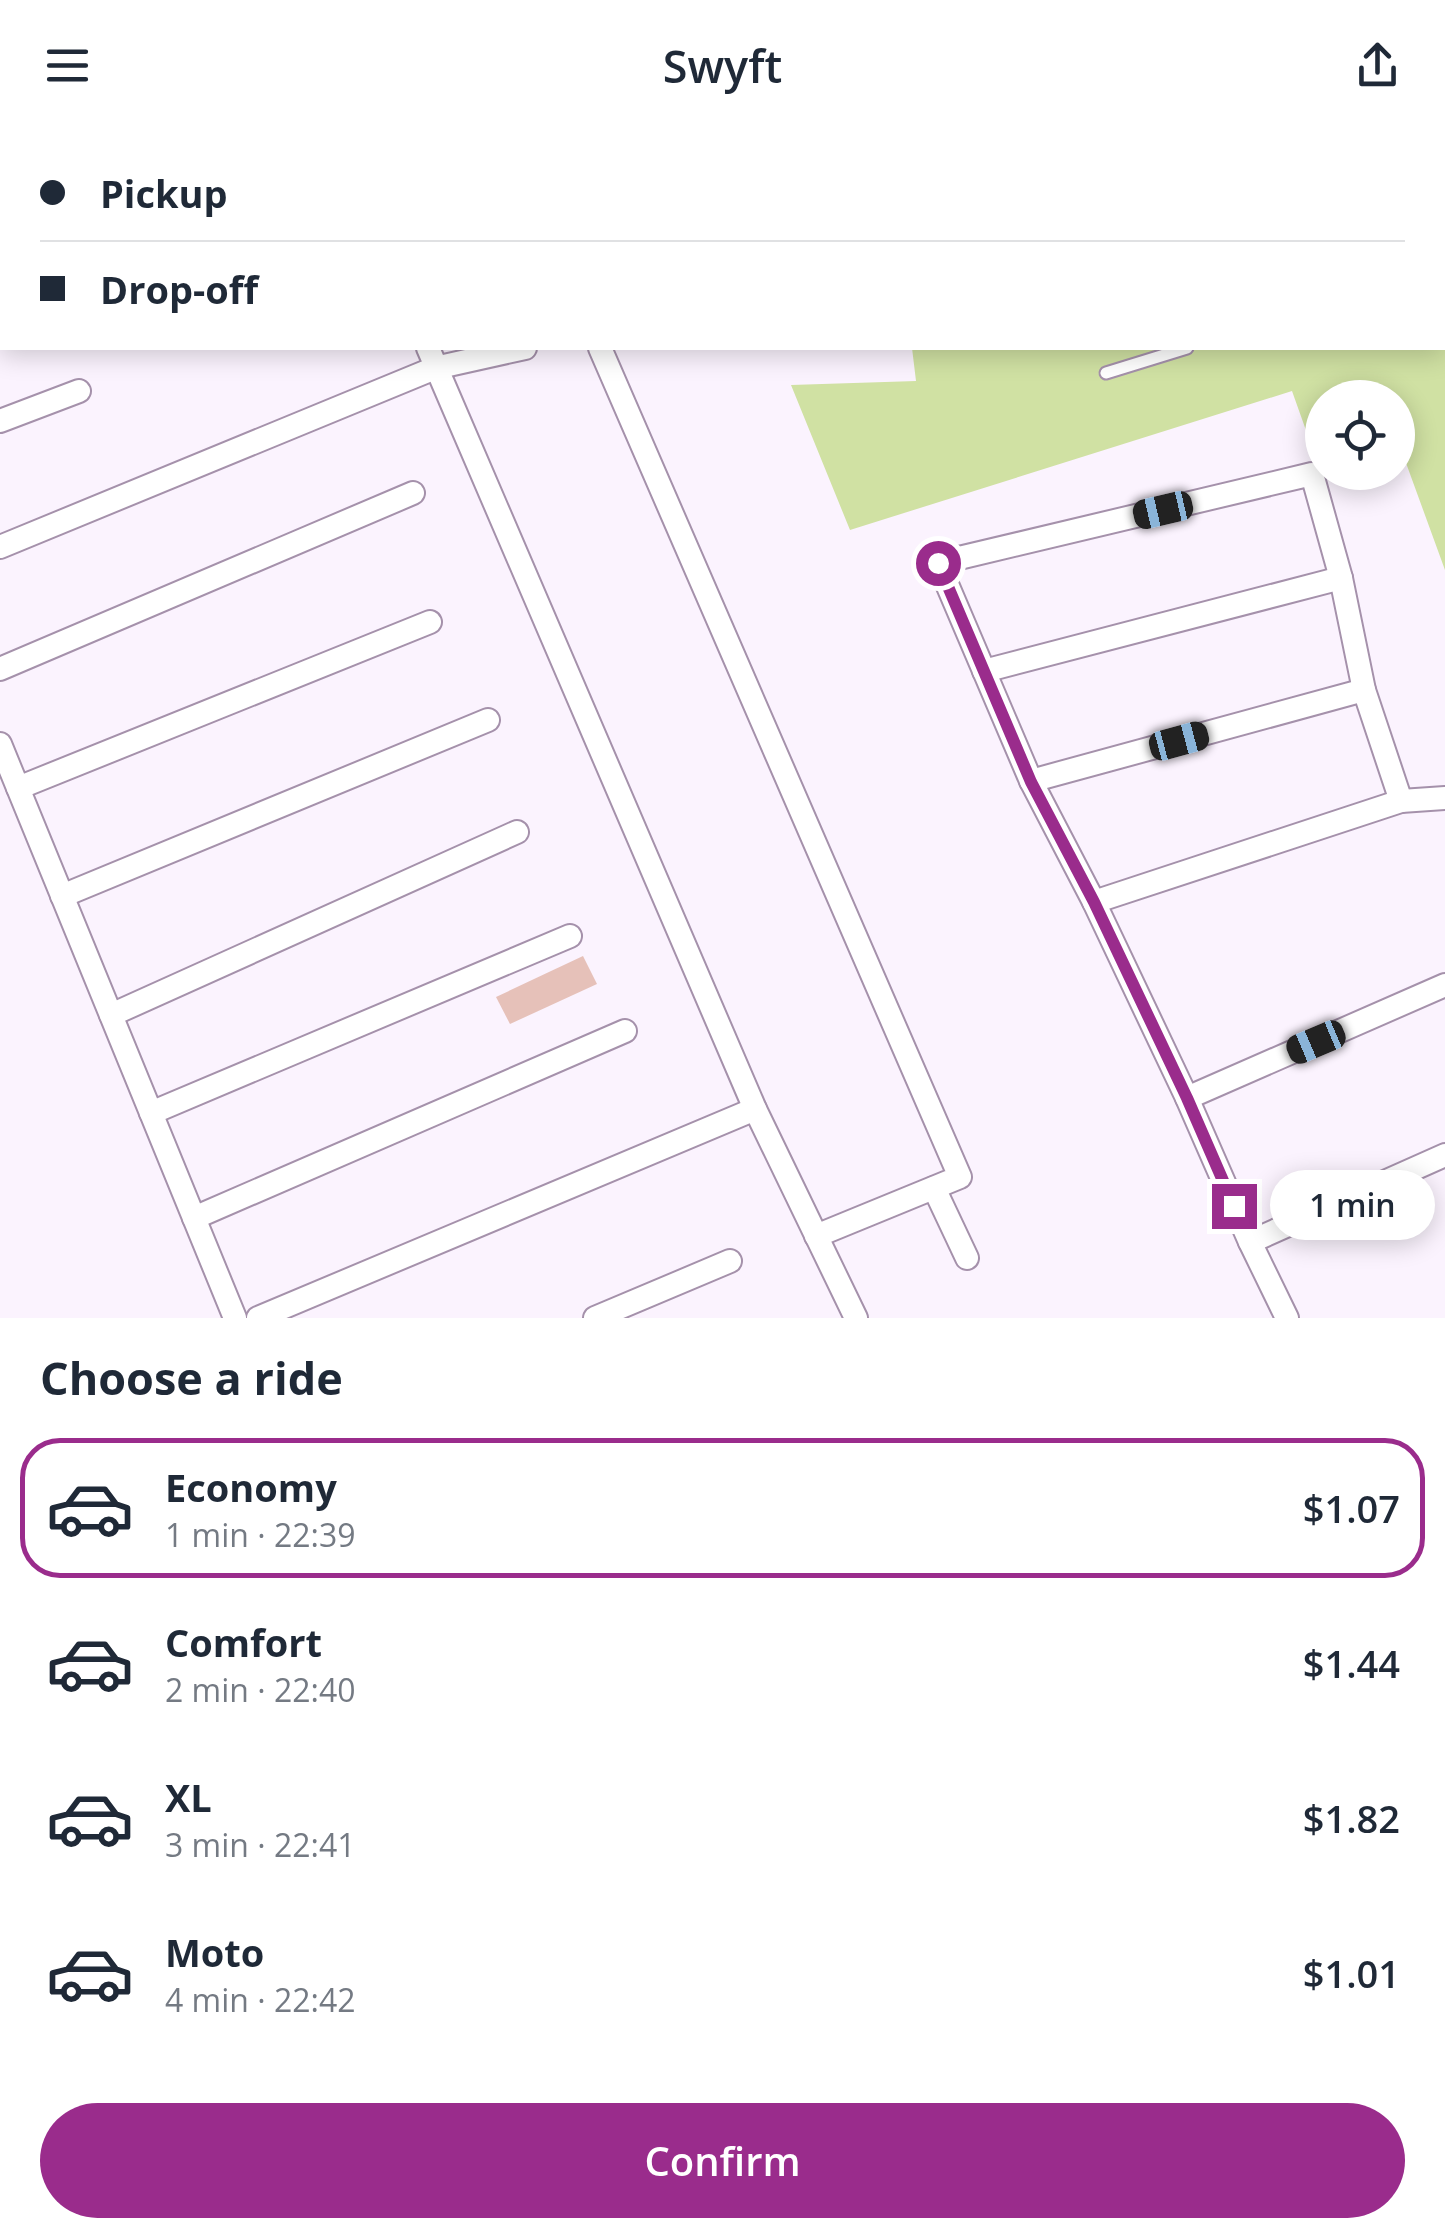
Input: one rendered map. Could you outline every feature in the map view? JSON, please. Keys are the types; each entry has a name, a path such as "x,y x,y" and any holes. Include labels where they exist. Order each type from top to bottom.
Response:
{"street":[{"path":"0,547 432,358 506,350"},
{"path":"601,350 960,1176 816,1236"},
{"path":"432,358 755,1109 856,1318"},
{"path":"0,421 78,391"},
{"path":"1287,1318 1094,902 1031,782 938,563 1312,474 1341,578 1364,690 1401,801"},
{"path":"0,669 413,493"},
{"path":"984,670 1341,578"},
{"path":"18,788 430,622"},
{"path":"1031,782 1364,690"},
{"path":"62,896 488,720"},
{"path":"0,744 235,1318"},
{"path":"1094,902 1401,801 1445,798"},
{"path":"111,1015 517,832"},
{"path":"151,1113 570,936"},
{"path":"1187,1098 1445,986"},
{"path":"194,1218 626,1032"},
{"path":"258,1318 755,1109"},
{"path":"1250,1242 1445,1155"},
{"path":"934,1188 966,1258"},
{"path":"596,1318 730,1261"}],"lane":[{"path":"1106,374 1181,350"}],"green space":[{"path":"912,350 1445,350 1445,570 1415,488 1415,380 1305,380 1305,428 1292,391 850,530 791,385 916,381"}],"building":[{"path":"583,956 597,984 510,1024 496,997"}],"route":[{"path":"938,563 1031,782 1094,902 1234,1206"}]}
